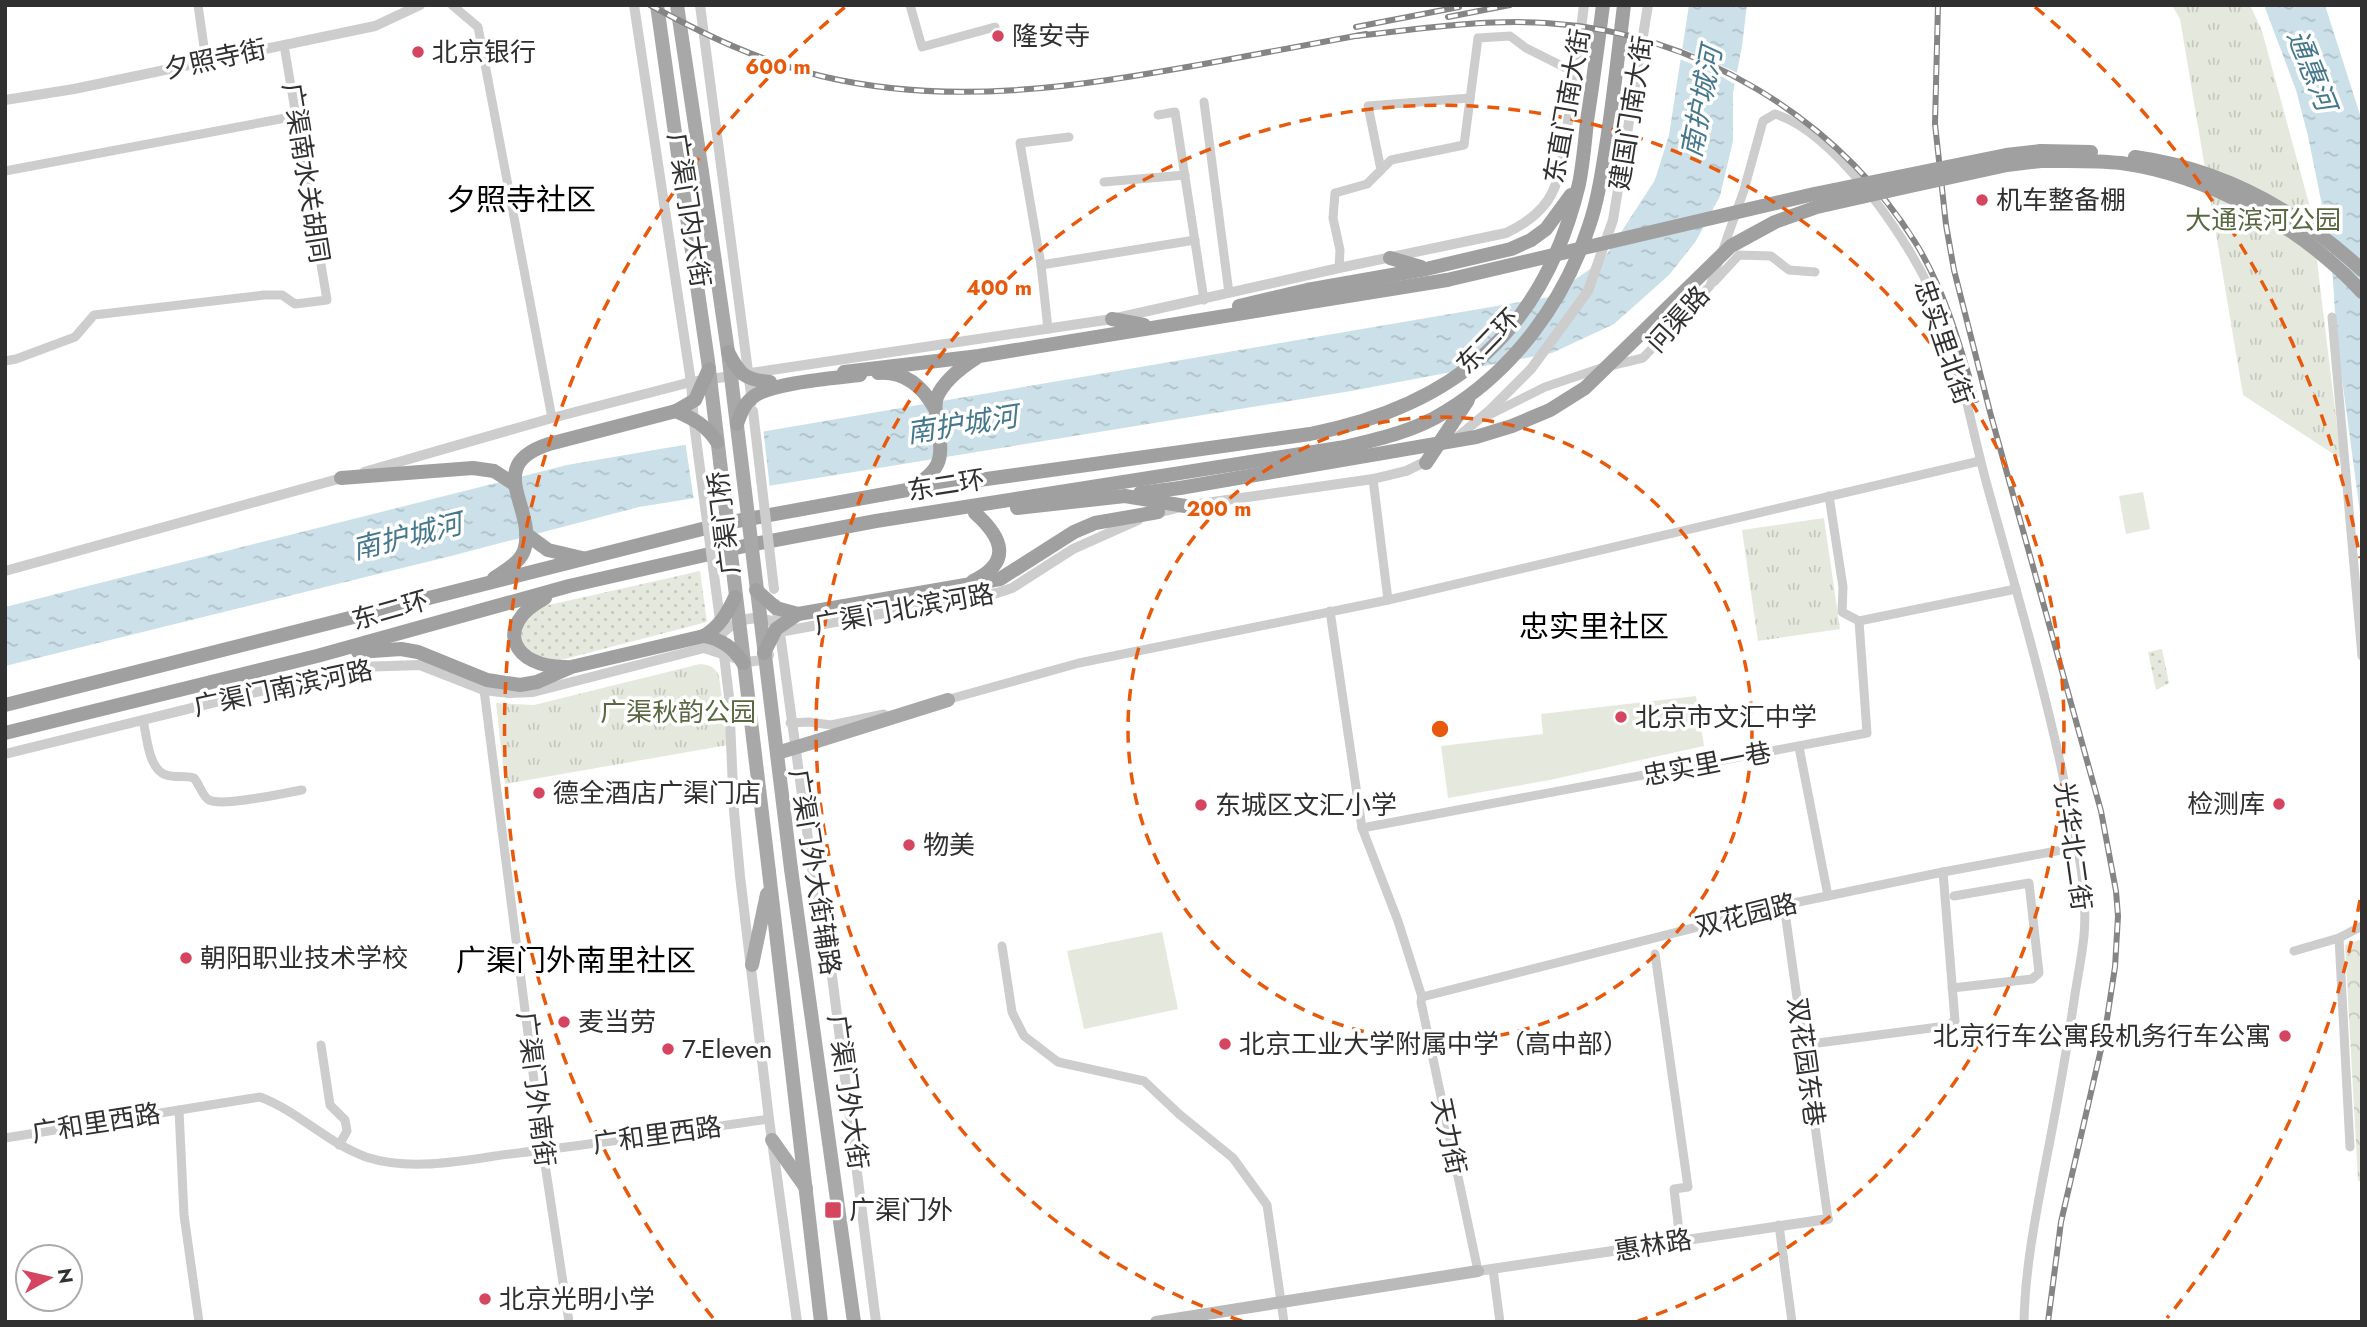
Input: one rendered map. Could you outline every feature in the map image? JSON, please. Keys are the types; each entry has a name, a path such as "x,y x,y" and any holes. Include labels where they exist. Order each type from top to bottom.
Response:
{"highway":[{"name":"东二环","path":"5,705 726,523 907,490 1310,433 1348,426 1388,414 1424,398 1462,374 1490,350 1517,319 1546,278 1567,226 1579,182 1603,5"},
{"name":"东二环","path":"5,733 317,656 569,586 749,545 876,521 1345,447 1410,429 1444,413 1505,365 1538,327 1569,278 1590,225 1600,183 1624,5"},
{"path":"728,352 737,369 747,377 770,382 979,356 1447,281 1904,175 2006,155 2071,150 2142,158 2215,177 2264,197 2335,245 2362,270"},
{"path":"876,521 975,513 1180,488 1476,437 1512,426 1550,410 1585,388 1731,246 1775,222 1817,207 2007,164 2097,161 2135,166 2183,179 2245,204 2277,222 2327,256 2362,292"},
{"path":"1212,317 1247,303 1307,289 1426,269 1511,249 1531,240 1546,229 1579,182"},
{"path":"1390,258 1426,269"},
{"path":"1112,319 1156,327"},
{"path":"935,409 937,397 951,377 979,356"},
{"path":"481,586 512,567 525,549 526,534 514,484 517,466 523,457 540,447 676,411 695,400 709,369"},
{"path":"737,424 743,406 755,395 771,388 886,373 917,383 928,394 935,409 942,454 935,471 907,490"},
{"path":"1426,463 1472,393"},
{"path":"676,411 701,423 717,442"},
{"path":"341,478 472,468 494,471 514,484"},
{"path":"1125,496 1185,506"},
{"path":"756,590 776,608 797,614 961,587 1000,579 1044,549 1095,523 1158,512"},
{"path":"961,587 983,577 997,561 1000,551 998,538 990,526 975,513"},
{"path":"526,534 548,550 587,558"},
{"path":"569,586 523,612 515,623 514,634 516,644 523,655 531,660 551,667 571,667"},
{"path":"317,656 401,649 418,652 503,684 537,682 571,667 704,636 715,629 725,617 735,597"},
{"path":"764,653 776,629 797,614"},
{"path":"704,636 717,639 730,647 743,663"}],"main road":[{"name":"广渠门内大街","path":"657,5 681,176"},
{"name":"广渠门内大街","path":"677,5 702,172"},
{"name":"广渠门桥","path":"702,172 728,352 791,869"},
{"name":"广渠门桥","path":"681,176 709,369 769,877"},
{"path":"777,753 947,700"},
{"name":"广渠门外大街","path":"791,869 854,1322"},
{"path":"752,965 769,877"},
{"name":"广渠门外大街","path":"769,877 821,1322"},
{"path":"772,1140 806,1189"},
{"path":"1156,1322 1478,1271"}],"street":[{"path":"198,5 206,61"},
{"name":"夕照寺街","path":"5,100 74,89 375,26 420,5"},
{"path":"452,5 478,27 552,418"},
{"name":"广渠门内大街","path":"634,5 691,382 694,423"},
{"name":"广渠门内大街","path":"700,5 753,411"},
{"path":"910,5 922,47 995,27"},
{"name":"东直门南大街","path":"1390,258 1506,233 1520,227 1544,206 1554,191 1561,163 1584,5"},
{"name":"建国门南大街","path":"1490,410 1531,369 1588,291 1613,220 1648,5"},
{"path":"1339,268 1340,250 1333,218 1335,193 1367,184 1391,160 1464,145 1478,38 1510,36 1526,48 1566,68 1576,70"},
{"name":"广渠南水关胡同","path":"5,361 75,337 94,314 264,296 282,295 295,304 327,300 284,45"},
{"path":"1381,170 1368,106 1470,98"},
{"path":"1204,102 1229,293"},
{"path":"1158,115 1175,112 1204,300"},
{"name":"问渠路","path":"1474,423 1545,387 1601,368 1643,358 1710,286 1744,190 1763,121 1775,114"},
{"name":"忠实里北街","path":"1775,114 1788,118 1832,151 1849,168 1893,224 1929,286 1955,359 1980,461"},
{"path":"5,171 296,116"},
{"path":"1048,329 1041,265 1020,143 1069,137"},
{"path":"1104,182 1185,175"},
{"path":"1041,265 1195,240"},
{"path":"1710,286 1739,255 1771,256 1789,270 1815,272"},
{"path":"5,571 552,418 691,382 1112,319 1390,258"},
{"path":"2332,317 2362,656"},
{"name":"广渠门北滨河路","path":"779,628 997,593 1012,588 1105,533 1158,512 1373,480 1406,471 1426,463 1490,410"},
{"name":"广渠门桥","path":"753,411 774,589"},
{"name":"广渠门桥","path":"694,423 721,634"},
{"path":"790,723 831,725 947,700 1079,663 1388,600 1980,461"},
{"name":"光华北二街","path":"1980,461 2054,728 2078,847 2083,888 2084,934 2066,1054 2035,1222 2024,1322"},
{"path":"1373,480 1388,600"},
{"path":"1829,496 1843,587 1842,612 1859,621 2016,589"},
{"name":"广渠门外大街辅路","path":"774,589 790,723 831,968 876,1322"},
{"name":"天力街","path":"1330,611 1362,828 1398,921 1421,999 1478,1271"},
{"path":"723,653 747,662 761,660 770,654 779,628 766,618 741,620 721,634 723,653 729,697 734,811 769,1119 797,1322"},
{"name":"忠实里一巷","path":"1362,828 1867,733 1859,621"},
{"name":"广渠门南滨河路","path":"5,754 358,667 420,665 484,690 509,694 533,692 704,648 723,653"},
{"name":"广渠门外南街","path":"484,690 569,1322"},
{"path":"143,720 153,762 158,771 169,776 184,775 194,778 205,797 212,802 302,790"},
{"path":"1800,747 1828,896"},
{"name":"双花园路","path":"1421,999 1784,905 2078,847"},
{"path":"1804,1045 1946,1026 1955,1021 1944,872"},
{"path":"1952,988 2032,979 2039,973 2029,883 1954,896"},
{"name":"双花园东巷","path":"1784,905 1828,1219"},
{"path":"2294,951 2339,937 2362,926"},
{"path":"2339,937 2350,1147"},
{"path":"1002,946 1012,1012 1024,1037 1058,1062 1144,1081 1233,1158 1267,1205 1284,1322"},
{"path":"1655,954 1688,1187 1674,1189 1680,1240"},
{"path":"321,1045 330,1105 345,1120 346,1131 339,1145"},
{"name":"广和里西路","path":"5,1138 260,1097 278,1104 339,1145 367,1157 415,1164 544,1151 769,1119"},
{"path":"179,1110 183,1203 199,1322"},
{"name":"惠林路","path":"1478,1271 1828,1219"},
{"path":"1779,1226 1792,1322"},
{"path":"1493,1269 1500,1322"}],"green space":[{"name":"大通滨河公园","path":"2172,5 2250,5 2262,31 2311,211 2341,459 2243,395 2180,19"},
{"path":"2143,492 2150,529 2126,534 2119,496"},
{"path":"1824,518 1840,629 1758,641 1742,530"},
{"path":"700,571 707,622 553,662 533,655 525,648 521,628 540,607"},
{"path":"2162,649 2169,683 2156,690 2148,652"},
{"name":"广渠秋韵公园","path":"700,664 712,667 719,676 728,745 505,784 496,703 534,705"},
{"path":"1696,696 1704,746 1550,780 1448,798 1441,746 1543,734 1541,714"},
{"path":"1162,932 1178,1009 1084,1029 1067,951"},
{"path":"2362,939 2362,1184 2358,1180 2345,945"}],"water":[{"name":"南护城河","path":"1689,5 1747,5 1733,93 1733,141 1720,196 1696,241 1669,275 1614,324 1552,353 1351,391 639,507 5,666 5,607 567,465 1550,297 1603,260 1655,180 1669,135"},
{"name":"通惠河","path":"2264,5 2325,5 2362,121 2362,527 2337,342 2331,250 2296,90"}],"pier":[{"path":"1679,47 1740,74 1738,86 1717,74 1677,58"},
{"path":"763,427 770,489 694,501 685,441"}],"railway":[{"path":"650,5 712,37 798,70 869,85 965,92 1108,80 1366,34"},
{"path":"1448,17 1510,5"},
{"path":"1938,5 1935,124 1946,225 1954,270 1990,412 2101,811 2116,891 2118,916 2115,967 2105,1032 2061,1222 2048,1322"},
{"path":"1356,27 1459,7"},
{"path":"1356,36 1499,22 1546,23 1601,30 1655,43 1707,63 1757,89 1803,120 1845,156 1883,197 1915,242 1943,299 1976,400"}],"place":[{"name":"隆安寺","path":"998,36"},
{"name":"北京银行","path":"418,52"},
{"name":"机车整备棚","path":"1982,200"},
{"name":"北京市文汇中学","path":"1621,717"},
{"name":"德全酒店广渠门店","path":"539,793"},
{"name":"检测库","path":"2279,804"},
{"name":"东城区文汇小学","path":"1201,805"},
{"name":"物美","path":"909,845"},
{"name":"朝阳职业技术学校","path":"186,958"},
{"name":"麦当劳","path":"564,1022"},
{"name":"北京行车公寓段机务行车公寓","path":"2285,1036"},
{"name":"北京工业大学附属中学（高中部）","path":"1225,1044"},
{"name":"7-Eleven","path":"668,1049"},
{"name":"广渠门外","path":"833,1210"},
{"name":"北京光明小学","path":"485,1299"}],"district":[{"name":"夕照寺社区","path":"521,200"},
{"name":"忠实里社区","path":"1594,627"},
{"name":"广渠门外南里社区","path":"576,961"}]}
